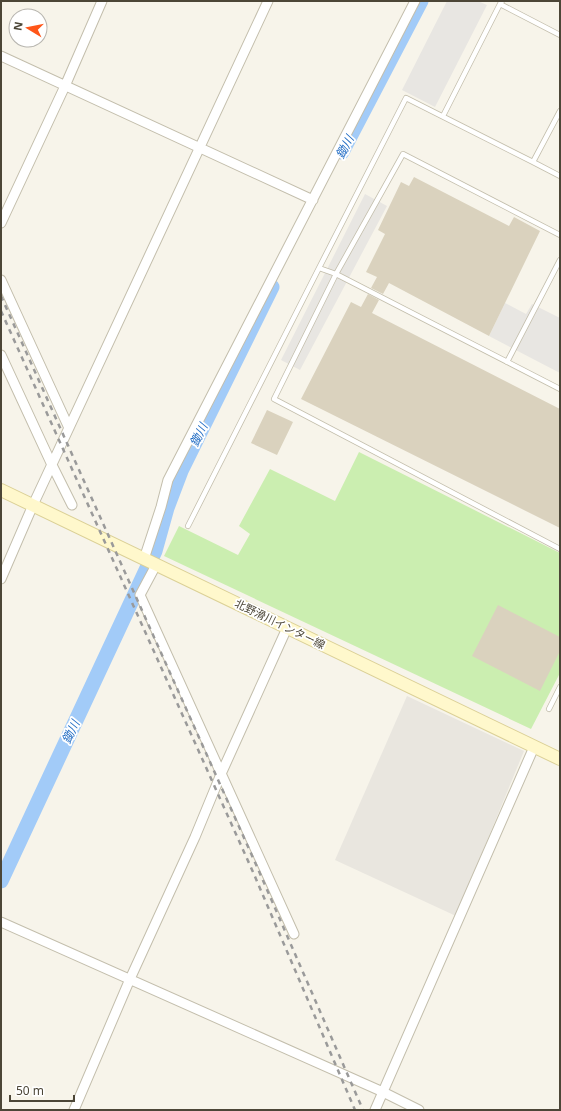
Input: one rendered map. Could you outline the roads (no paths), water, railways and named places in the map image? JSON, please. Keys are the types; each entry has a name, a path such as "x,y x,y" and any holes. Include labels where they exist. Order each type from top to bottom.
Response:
{"main road":[{"name":"北野滑川インター線","path":"1,490 560,759"}],"street":[{"path":"1,223 65,86 102,1"},
{"path":"1,579 33,505 268,1"},
{"path":"144,559 168,480 415,1"},
{"path":"1,56 313,200"},
{"path":"1,280 69,428"},
{"path":"1,355 72,505"},
{"path":"156,565 140,595 294,934"},
{"path":"74,1110 130,979 195,837 221,774 287,628"},
{"path":"375,1110 534,747"},
{"path":"1,922 383,1092 419,1110"}],"lane":[{"path":"443,116 501,2 560,35"},
{"path":"188,526 406,98 560,176"},
{"path":"533,162 560,111"},
{"path":"560,235 403,154 336,274 274,399 560,549"},
{"path":"507,362 560,260"},
{"path":"319,268 336,274 560,389"},
{"path":"549,709 560,687"}],"waterway":[{"name":"鋤川","path":"342,152 421,1"},
{"name":"鋤川","path":"1,881 155,551 167,508 181,471 272,287"}],"railway":[{"path":"1,296 258,869 363,1110"},
{"path":"1,311 253,872 355,1110"}]}
